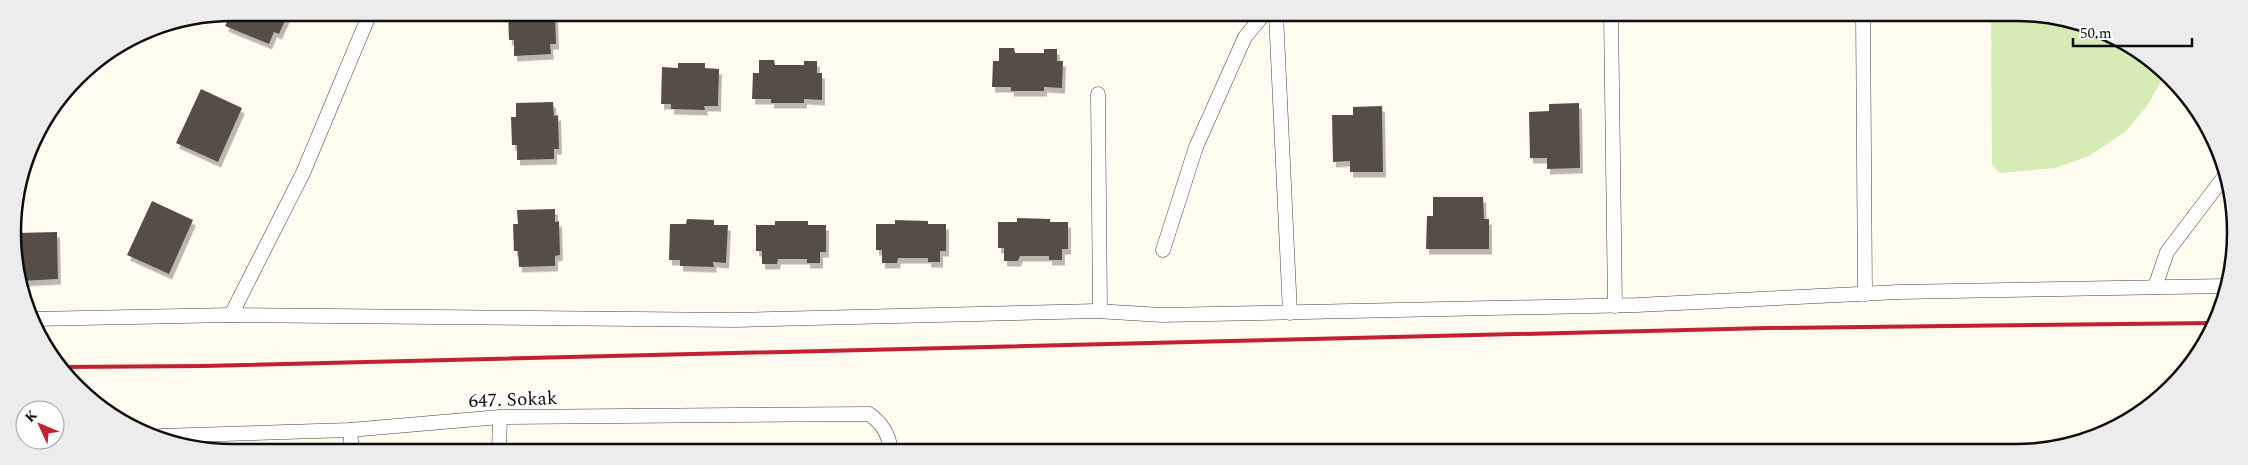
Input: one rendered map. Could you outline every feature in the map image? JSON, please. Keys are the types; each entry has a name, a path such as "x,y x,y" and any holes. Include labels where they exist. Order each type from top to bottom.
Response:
{"street":[{"path":"231,315 303,173 367,21"},
{"path":"1163,250 1196,147 1245,37 1258,21"},
{"path":"1276,21 1290,313"},
{"path":"1611,21 1615,306"},
{"path":"1863,21 1866,294"},
{"path":"1098,94 1100,312"},
{"path":"2155,287 2167,252 2221,181"},
{"path":"40,319 231,315 734,320 1100,312 1162,315 1615,306 1866,294 2220,286"},
{"name":"647. Sokak","path":"173,436 350,430 500,417 869,414 881,422 891,444"},
{"path":"499,444 500,417"},
{"path":"350,430 351,444"}],"green space":[{"path":"1991,21 2043,23 2083,32 2109,43 2133,57 2162,80 2147,106 2125,132 2089,156 2055,168 2000,173 1992,165"}],"building":[{"path":"227,21 285,21 279,34 274,32 269,44 225,26"},
{"path":"508,21 555,21 556,44 550,44 551,54 514,56 514,40 509,40"},
{"path":"999,48 1014,48 1015,53 1044,53 1044,49 1057,49 1057,61 1063,61 1062,88 1044,87 1044,91 1011,91 1011,87 992,87 993,61 999,61"},
{"path":"759,60 774,60 775,65 804,65 804,61 817,61 817,73 822,73 822,100 804,99 804,103 771,103 771,99 752,99 753,73 759,73"},
{"path":"678,63 705,63 705,68 719,69 718,106 704,106 705,110 671,109 671,104 661,104 662,67 678,68"},
{"path":"201,89 242,108 218,162 176,143"},
{"path":"553,102 554,116 558,115 559,149 554,149 554,159 517,160 517,145 512,145 511,117 516,117 516,103"},
{"path":"1579,103 1580,168 1547,169 1547,158 1530,158 1529,112 1549,111 1549,104"},
{"path":"1382,106 1383,172 1350,172 1350,161 1333,162 1332,115 1353,115 1353,107"},
{"path":"1433,197 1483,197 1484,219 1489,219 1489,249 1426,249 1427,216 1433,216"},
{"path":"152,201 193,220 169,274 127,255"},
{"path":"555,209 555,222 559,221 560,255 555,256 555,266 519,267 518,251 514,251 513,224 518,224 517,210"},
{"path":"1017,218 1050,219 1050,222 1068,222 1068,249 1062,249 1062,260 1049,260 1049,256 1020,256 1018,261 1004,261 1004,248 998,248 998,222 1017,222"},
{"path":"687,219 714,220 714,225 728,225 726,263 713,262 714,267 680,266 680,260 669,260 670,224 686,224"},
{"path":"895,220 928,221 928,224 946,224 946,251 940,251 940,262 928,262 928,258 898,258 897,263 882,263 882,250 876,250 876,224 895,224"},
{"path":"775,221 808,221 808,225 826,225 826,252 820,252 820,263 807,263 807,259 778,259 777,264 762,264 762,251 756,251 756,225 775,225"},
{"path":"57,232 58,279 27,281 21,233"}],"railway":[{"path":"70,367 202,366 1768,328 2206,323"}]}
